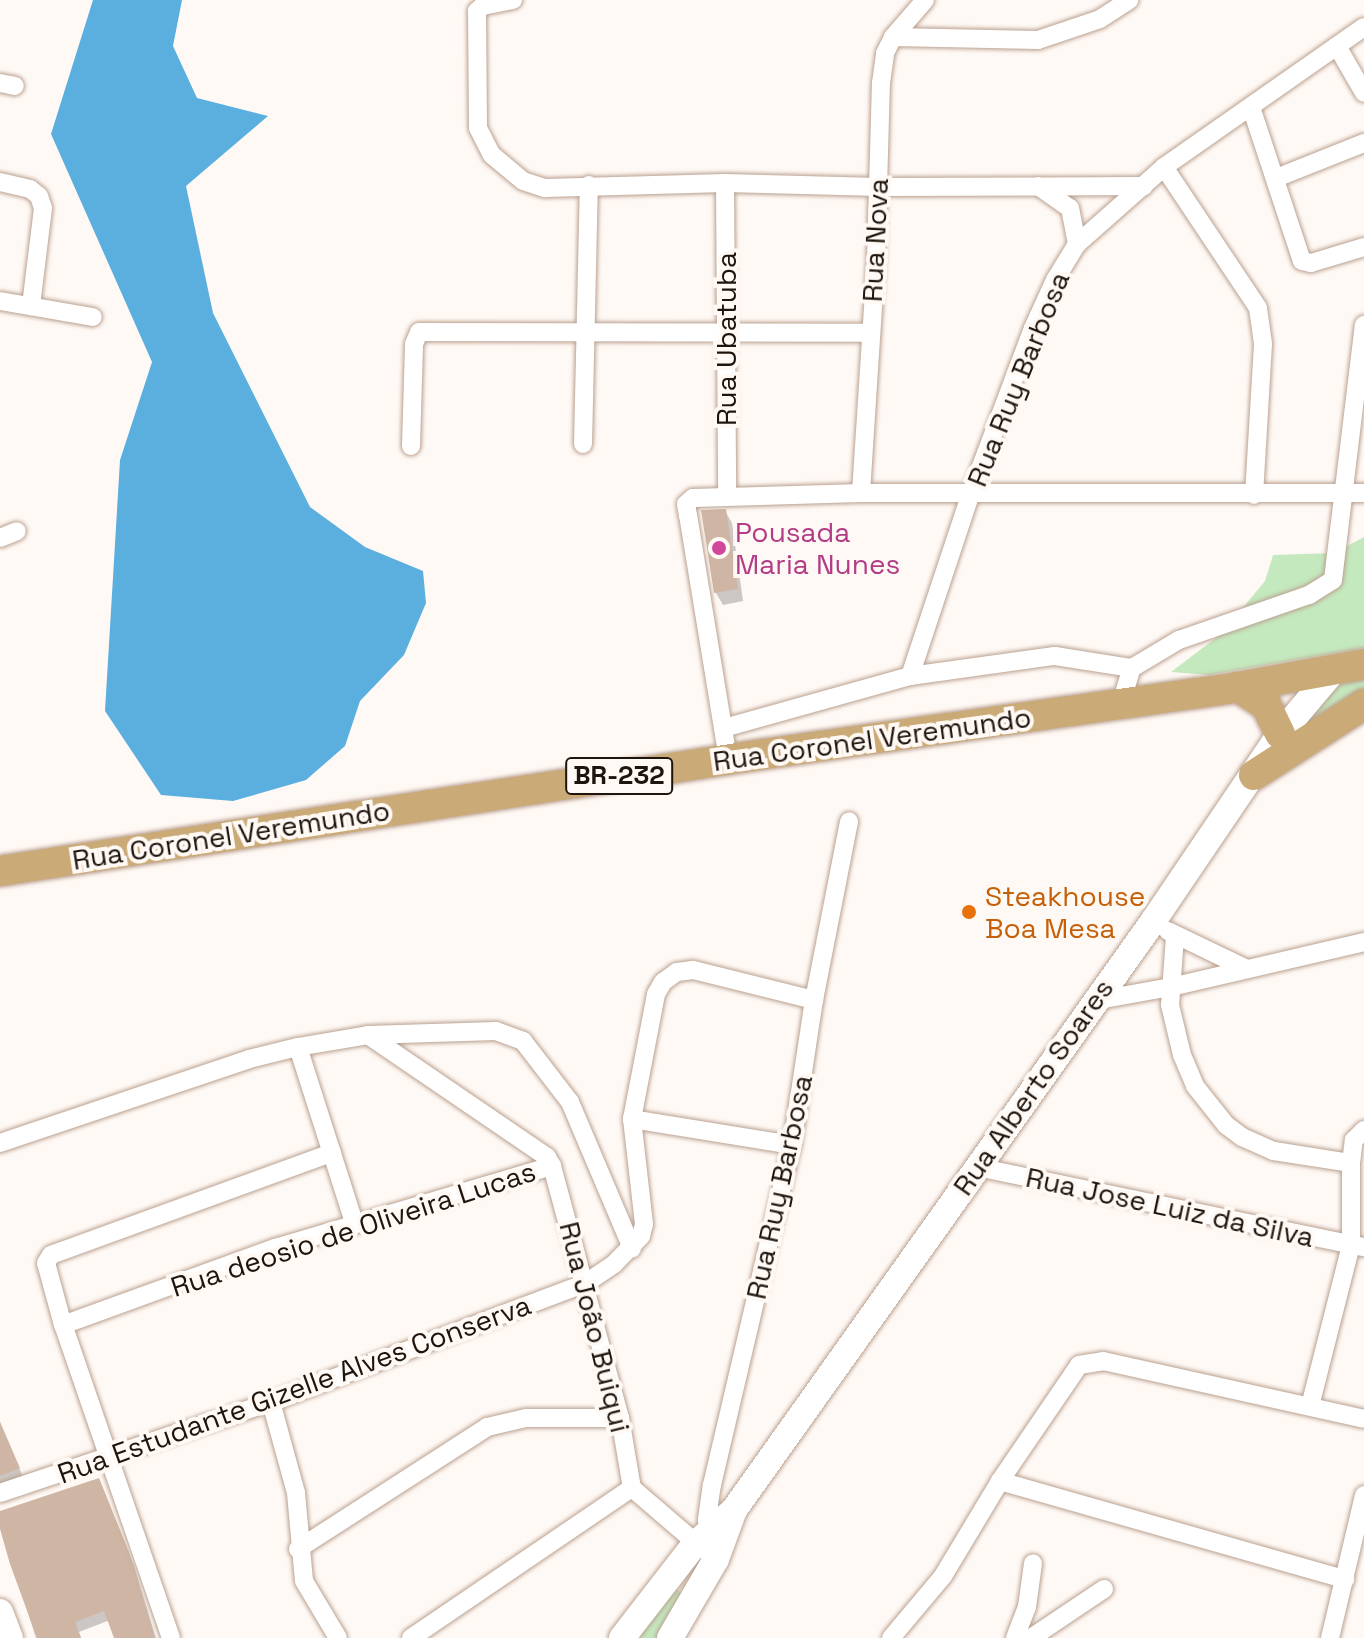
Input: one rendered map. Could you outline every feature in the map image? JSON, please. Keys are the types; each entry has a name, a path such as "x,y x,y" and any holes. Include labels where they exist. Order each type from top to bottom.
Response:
{"highway":[{"name":"Rua Coronel Veremundo","path":"0,871 728,759 1238,687 1350,666"},
{"path":"1238,687 1266,705 1280,734"},
{"path":"1254,775 1364,704"}],"main road":[{"name":"Rua Alberto Soares","path":"622,1638 710,1545 1093,1001 1154,920 1280,734 1350,666"},
{"name":"Rua Alberto Soares","path":"670,1638 710,1545"}],"street":[{"path":"513,0 483,3 477,11 478,128 492,155 523,181 545,188 725,183 879,187 1144,186"},
{"name":"Rua Nova","path":"861,493 879,187 881,83 885,53 893,37 925,0"},
{"path":"893,37 1038,40 1100,19 1129,0"},
{"name":"Rua Ruy Barbosa","path":"910,676 971,493 1033,328 1055,280 1077,244 1164,167 1364,27"},
{"path":"1337,46 1364,93"},
{"path":"1251,107 1304,264 1364,247"},
{"path":"1276,178 1364,143"},
{"path":"1164,167 1258,308 1263,344 1254,495"},
{"path":"0,182 24,186 39,196 43,208 31,306"},
{"name":"Rua Ubatuba","path":"725,183 727,495"},
{"path":"583,444 589,185"},
{"path":"1038,186 1070,208 1077,244"},
{"path":"0,301 93,317"},
{"path":"724,728 910,676 1055,656 1132,668 1191,634 1322,590 1333,580 1355,494 1364,325"},
{"path":"411,446 414,344 419,332 870,333"},
{"path":"728,759 686,504 693,498 861,493 1355,494"},
{"path":"1121,703 1132,668"},
{"name":"Rua Ruy Barbosa","path":"710,1545 712,1485 792,1145 814,1000 849,821"},
{"path":"1154,920 1175,936 1245,968"},
{"path":"1175,936 1170,1005 1182,1055 1195,1086 1226,1125 1242,1137 1274,1151 1351,1163"},
{"path":"1093,1001 1171,987 1364,942"},
{"path":"632,1248 644,1224 632,1119 656,994 663,982 677,972 693,970 814,1000"},
{"path":"0,1143 249,1059 298,1047 368,1035 482,1029 523,1041 570,1102 632,1248"},
{"path":"368,1035 547,1157 552,1166"},
{"path":"298,1047 354,1223"},
{"path":"632,1119 792,1145"},
{"path":"1310,1406 1358,1246 1351,1163 1354,1140 1364,1130"},
{"path":"171,1638 63,1325 47,1276 46,1263 51,1255 332,1153"},
{"name":"Rua deosio de Oliveira Lucas","path":"63,1325 275,1248 552,1166"},
{"name":"Rua João Buiqui","path":"552,1166 620,1418 632,1488"},
{"name":"Rua Jose Luiz da Silva","path":"977,1167 1358,1246"},
{"name":"Rua Estudante Gizelle Alves Conserva","path":"0,1493 271,1402 586,1283 632,1248"},
{"path":"891,1638 943,1576 1000,1481 1073,1372 1088,1361 1103,1361 1364,1419"},
{"path":"271,1402 296,1493 298,1549 307,1591 338,1638"},
{"path":"298,1549 487,1427 526,1418 620,1418"},
{"path":"1000,1481 1345,1579"},
{"path":"411,1638 632,1488 710,1545"},
{"path":"1330,1638 1364,1495"},
{"path":"1015,1638 1027,1607 1033,1563"},
{"path":"1031,1638 1104,1589"}],"green space":[{"path":"1364,537 1364,648 1209,675 1171,672 1221,634 1265,581 1273,555 1334,553"},
{"path":"1364,669 1364,690 1265,759 1346,672"},
{"path":"676,1589 683,1594 661,1638 627,1638"}],"water":[{"path":"93,0 182,0 173,46 197,98 268,116 186,186 213,313 310,507 365,547 423,571 426,603 404,655 360,701 345,746 306,780 233,801 161,795 105,711 120,460 152,362 51,134"}],"building":[{"name":"Pousada Maria Nunes","path":"726,509 738,589 714,593 701,510"},
{"path":"0,1422 20,1468 0,1476"},
{"path":"99,1478 129,1552 155,1638 114,1638 104,1611 75,1622 81,1638 37,1638 10,1564 0,1529 0,1511"}],"place":[{"name":"Pousada Maria Nunes","path":"719,548"},
{"name":"Steakhouse Boa Mesa","path":"969,912"}]}
